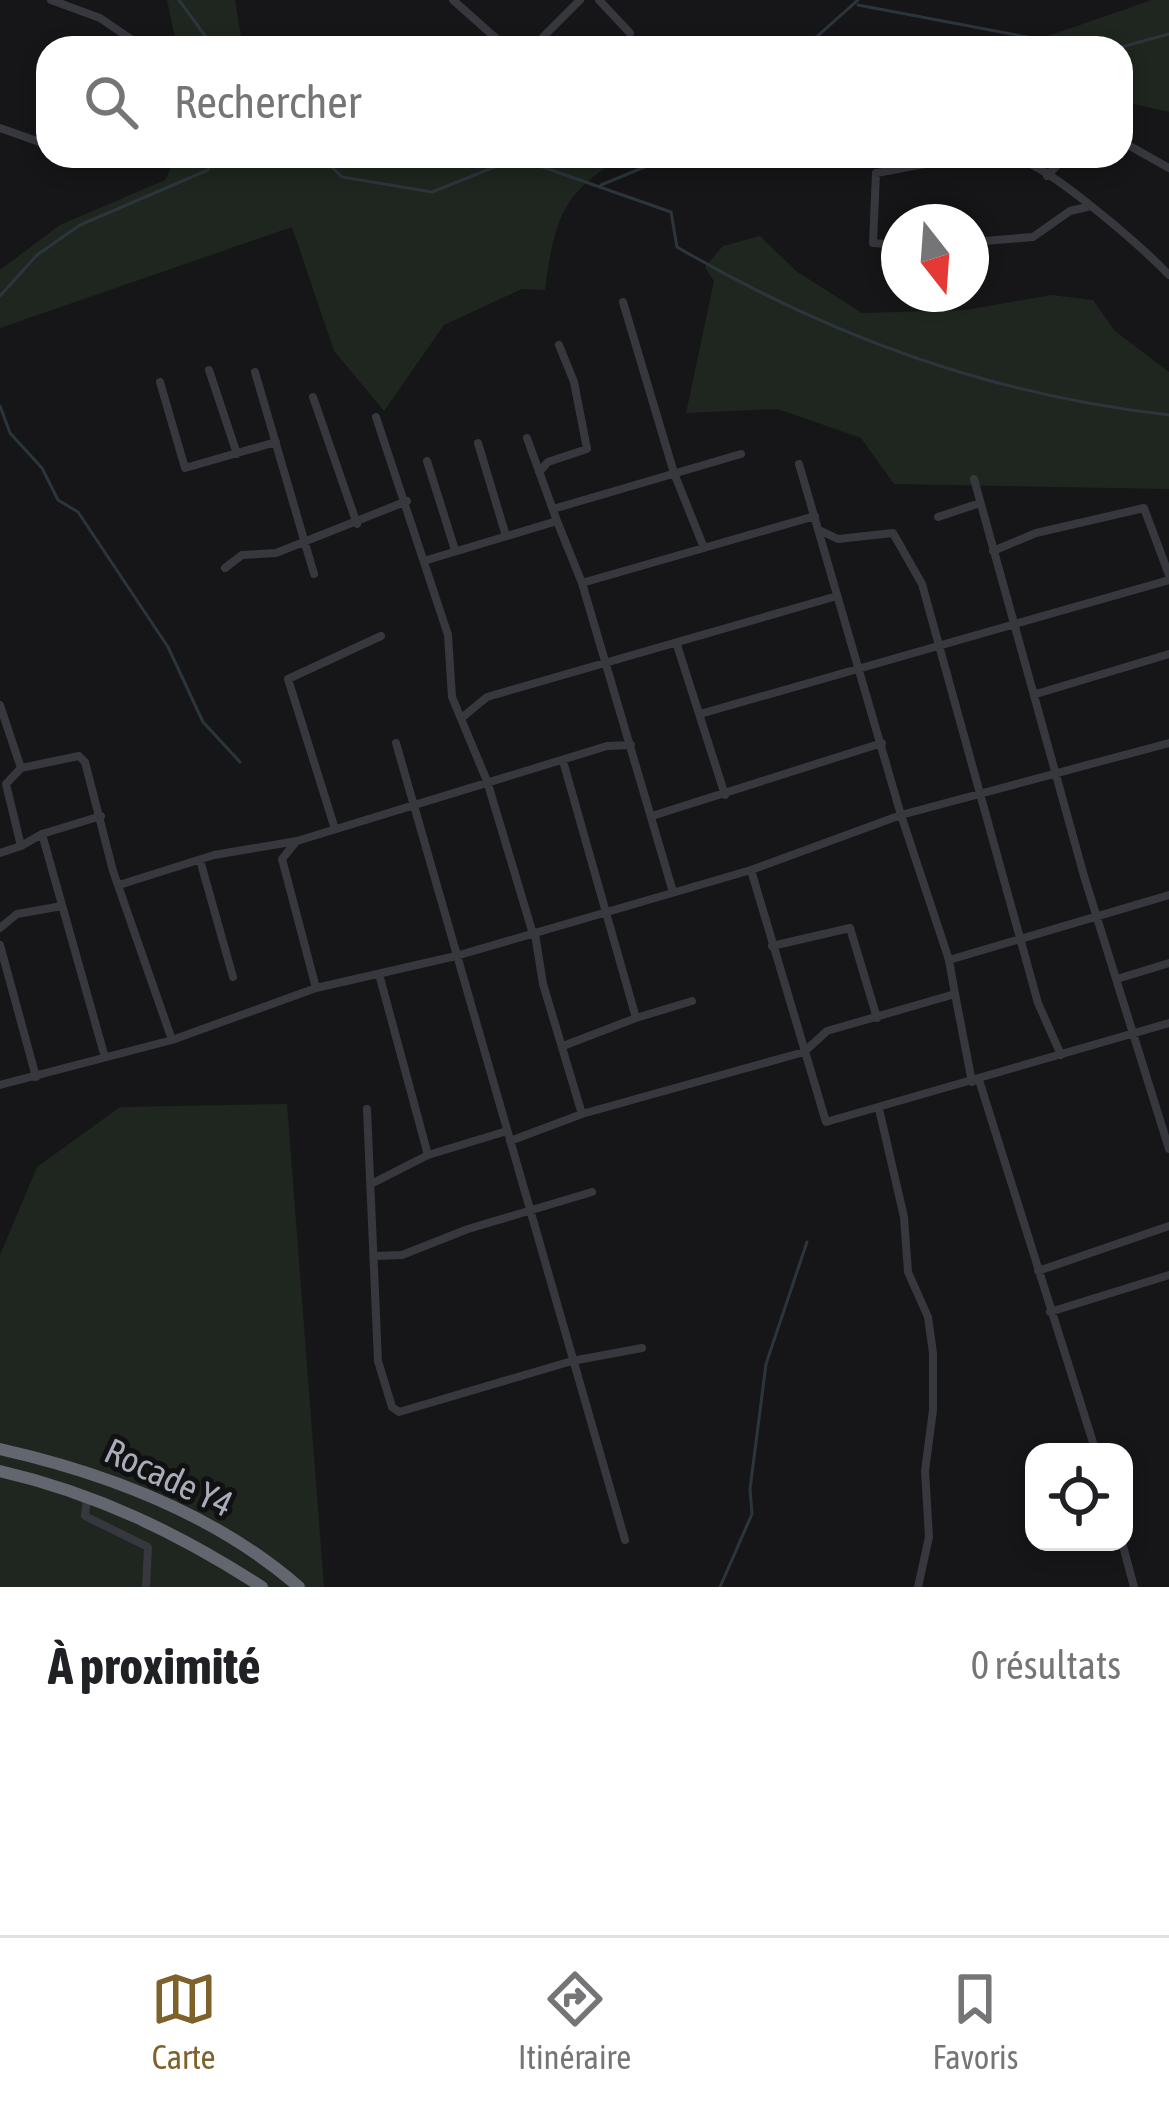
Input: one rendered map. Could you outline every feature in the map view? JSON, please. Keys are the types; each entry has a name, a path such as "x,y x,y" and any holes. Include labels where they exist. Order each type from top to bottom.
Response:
{"highway":[{"name":"Rocade Y4","path":"0,1449 75,1466 202,1520 299,1587"},
{"name":"Rocade Y4","path":"0,1472 87,1496 190,1541 262,1587"}],"street":[{"path":"51,0 100,18 126,36"},
{"path":"453,0 494,36"},
{"path":"544,36 580,0"},
{"path":"599,0 630,33"},
{"path":"0,128 36,141"},
{"path":"1133,148 1169,168"},
{"path":"881,244 873,243 876,173 917,168"},
{"path":"1031,168 1089,206 1169,275"},
{"path":"1047,176 1055,168"},
{"path":"989,241 1033,237 1070,211 1089,206"},
{"path":"623,302 674,473 704,548"},
{"path":"539,472 548,462 587,449 570,369 559,345"},
{"path":"209,370 237,454"},
{"path":"255,372 314,574"},
{"path":"160,382 185,468 276,442"},
{"path":"313,397 357,524"},
{"path":"376,416 427,560 448,634 452,697 464,716 487,781 582,1114"},
{"path":"527,438 608,666 673,892"},
{"path":"478,443 506,536"},
{"path":"553,509 741,454"},
{"path":"427,461 455,550"},
{"path":"799,464 901,815 949,960 976,1081 1093,1443"},
{"path":"974,479 1054,772 1169,1149"},
{"path":"225,568 242,555 270,554 357,524 406,501"},
{"path":"938,517 980,503"},
{"path":"700,714 1169,578 1144,508 1036,532 993,550"},
{"path":"581,583 815,516"},
{"path":"427,560 557,521"},
{"path":"819,530 838,539 893,533 922,584 1038,1003 1061,1055"},
{"path":"464,716 487,697 608,666 837,596"},
{"path":"335,829 288,679 381,636"},
{"path":"676,645 725,795"},
{"path":"1036,694 1169,654"},
{"path":"0,708 21,768"},
{"path":"396,743 625,1540"},
{"path":"652,816 882,743"},
{"path":"0,1085 104,1054 172,1040 316,988 456,956 751,870 901,815 1169,743"},
{"path":"119,885 200,860 297,841 412,801 607,746 631,746"},
{"path":"21,846 6,784 21,768 82,758 172,1040"},
{"path":"563,760 636,1018"},
{"path":"0,853 101,816"},
{"path":"42,834 104,1054"},
{"path":"297,841 282,859 316,988"},
{"path":"200,860 233,977"},
{"path":"751,870 826,1122 1169,1023"},
{"path":"949,960 1169,895"},
{"path":"0,928 17,914 62,906"},
{"path":"772,946 850,928 877,1018"},
{"path":"0,945 36,1077"},
{"path":"1117,979 1169,963"},
{"path":"379,974 428,1156"},
{"path":"373,1183 428,1156 804,1052 827,1031 955,994"},
{"path":"563,1046 692,1001"},
{"path":"368,1109 378,1360 384,1395 399,1412 572,1361 642,1348"},
{"path":"879,1109 904,1217 908,1272 928,1317 933,1353 925,1471 928,1553 918,1587"},
{"path":"375,1256 402,1256 592,1192"},
{"path":"1038,1271 1169,1226"},
{"path":"1050,1312 1169,1275"},
{"path":"87,1496 85,1516 92,1523 148,1547 146,1587"},
{"path":"1124,1551 1134,1587"}],"shaded area":[{"path":"167,0 235,0 241,36 174,36"},
{"path":"1152,0 1169,0 1169,112 1133,104 1133,36 1048,36"},
{"path":"171,168 607,168 565,210 552,245 545,290 522,289 444,325 384,411 334,351 292,227 0,328 0,270 60,225 165,180"},
{"path":"760,236 796,271 862,313 989,312 989,306 1051,295 1093,300 1115,331 1169,372 1169,489 894,484 861,438 778,409 686,413 714,281 705,267 723,246"},
{"path":"287,1104 324,1587 0,1587 0,1255 37,1167 120,1107"}],"waterway":[{"path":"179,0 205,36"},
{"path":"818,36 858,0"},
{"path":"858,5 1022,36"},
{"path":"1133,44 1169,34"},
{"path":"0,296 37,255 80,225 209,168"},
{"path":"333,168 342,177 432,192 492,168"},
{"path":"546,168 671,212 677,247 853,334 976,377 1103,406 1169,415"},
{"path":"601,185 642,168"},
{"path":"0,406 10,433 42,468 58,500 78,512 168,647 203,722 240,762"},
{"path":"720,1587 752,1514 750,1489 766,1364 807,1242"}]}
